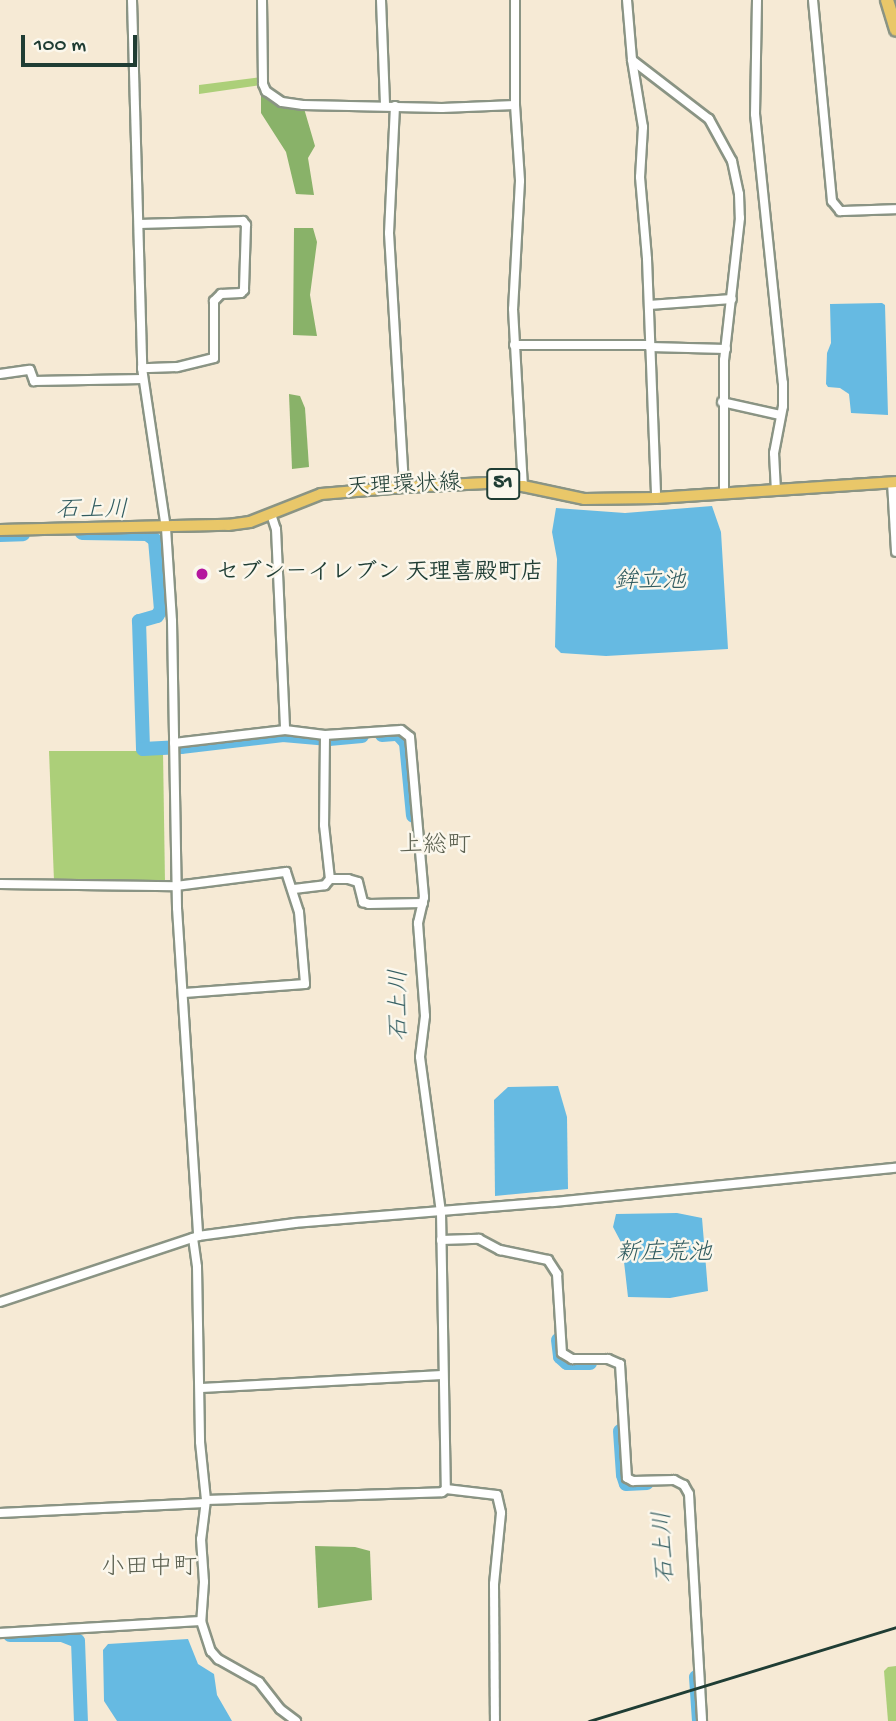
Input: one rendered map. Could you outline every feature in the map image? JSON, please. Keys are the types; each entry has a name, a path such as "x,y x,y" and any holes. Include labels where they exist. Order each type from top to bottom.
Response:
{"highway":[{"path":"887,0 896,30"},
{"path":"894,0 896,12"}],"main road":[{"name":"天理環状線","path":"0,530 228,525 250,522 298,501 337,491 404,487 487,483 523,486 584,499 656,498 724,491 894,482"}],"street":[{"path":"132,0 142,368 166,528 172,621 176,886 197,1267 200,1442 205,1502 201,1539 204,1582 201,1621 211,1651 218,1659 259,1682 280,1709 296,1721"},
{"path":"262,0 263,84 266,91 282,102 303,105 515,105"},
{"path":"381,0 390,106 389,233 404,487"},
{"path":"515,0 515,105 520,181 514,345 523,486"},
{"path":"627,0 632,60 643,127 640,186 649,305 656,498"},
{"path":"757,0 755,114 783,383 774,453 776,489"},
{"path":"813,0 832,201 840,211 896,209"},
{"path":"632,60 709,120 732,161 739,194 740,218 722,402 724,491"},
{"path":"139,224 243,221 247,225 244,290 241,293 221,294 214,300 214,358 177,367 142,368"},
{"path":"649,305 732,299"},
{"path":"514,345 726,349"},
{"path":"0,374 30,370 34,381 143,379"},
{"path":"722,402 780,415"},
{"path":"894,482 896,552"},
{"path":"271,514 276,530 285,730"},
{"path":"174,743 285,730 325,738 401,730 410,737 423,903 419,913 425,1016 421,1065 440,1212 446,1489"},
{"path":"325,738 324,825 330,879"},
{"path":"0,884 176,886 286,872 294,889 302,931 305,984 264,984 184,993"},
{"path":"294,889 324,885 330,879"},
{"path":"330,879 358,882 363,902 369,904 423,903"},
{"path":"0,1302 195,1237 295,1223 440,1212 896,1168"},
{"path":"441,1240 479,1239 499,1250 548,1260 557,1274 562,1353 572,1359 613,1360 620,1364 626,1476 631,1481 674,1480 684,1485 689,1494 702,1721"},
{"path":"201,1388 443,1375"},
{"path":"0,1513 442,1492 446,1489 490,1492 501,1500 494,1584 495,1721"},
{"path":"0,1633 201,1621"}],"green space":[{"path":"261,77 261,85 199,94 199,85"},
{"path":"261,85 265,93 303,105 315,146 308,158 314,195 296,194 286,152 261,113"},
{"path":"294,228 313,228 317,242 310,295 317,336 293,335"},
{"path":"289,394 300,396 305,408 309,467 292,469"},
{"path":"49,751 163,751 165,883 54,881"},
{"path":"315,1546 355,1547 370,1551 372,1600 318,1608"},
{"path":"896,1666 896,1721 888,1721 884,1671 888,1667"}],"water":[{"path":"830,304 885,305 888,415 851,413 849,394 826,384 827,353 831,343"},
{"name":"鉾立池","path":"712,506 721,532 728,649 606,656 561,653 555,647 557,559 552,532 556,508 625,513"},
{"path":"558,1086 567,1117 568,1189 495,1196 494,1100 508,1087"},
{"name":"新庄荒池","path":"677,1213 702,1218 708,1291 670,1298 628,1297 622,1244 613,1227 616,1214"},
{"path":"188,1639 198,1664 214,1674 217,1695 232,1721 117,1721 104,1701 103,1650 108,1644"}],"waterway":[{"name":"石上川","path":"82,533 147,534 155,540 161,610 157,616 139,621 143,749 283,735 329,739 362,736"},
{"name":"石上川","path":"0,535 23,534"},
{"name":"石上川","path":"382,735 398,734 406,743 413,816"},
{"name":"石上川","path":"558,1340 560,1357 567,1363 590,1363"},
{"name":"石上川","path":"620,1431 626,1484 647,1483"},
{"path":"10,1635 62,1635 78,1641 81,1721"},
{"name":"石上川","path":"696,1677 699,1721"}],"railway":[{"path":"589,1721 896,1627"}],"place":[{"name":"セブン－イレブン 天理喜殿町店","path":"202,574"}],"district":[{"name":"上総町","path":"435,847"},
{"name":"小田中町","path":"149,1569"}]}
